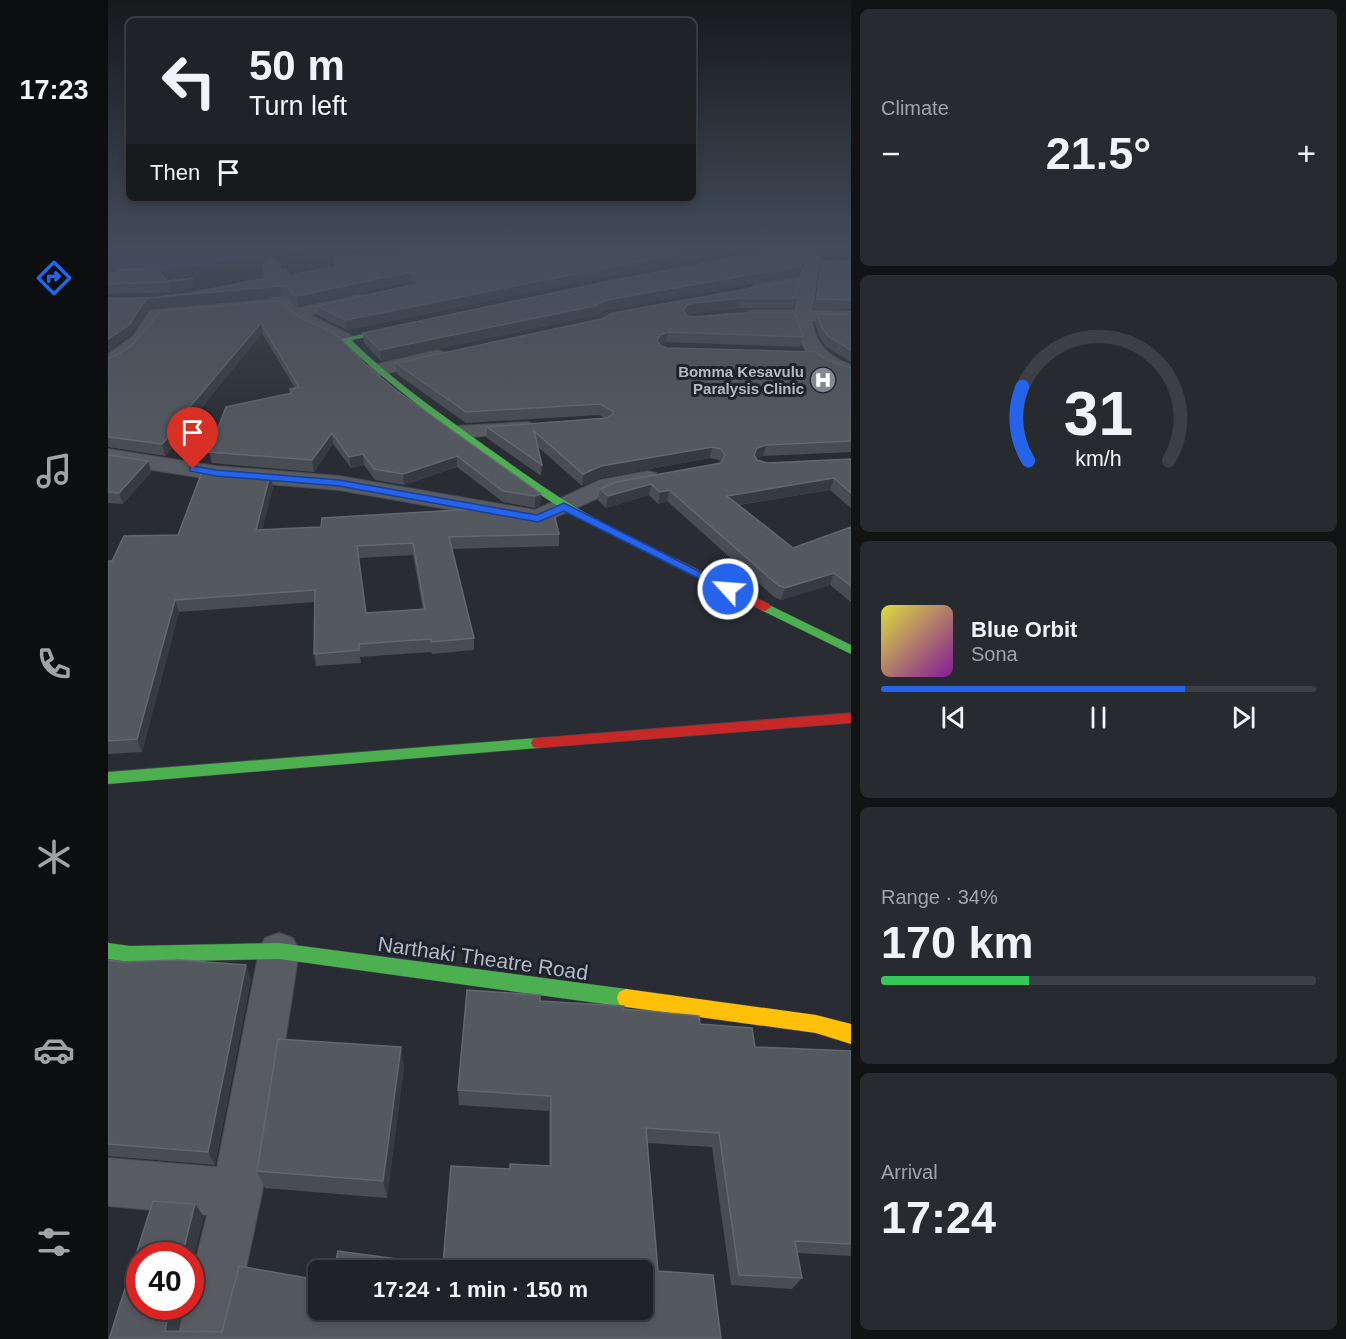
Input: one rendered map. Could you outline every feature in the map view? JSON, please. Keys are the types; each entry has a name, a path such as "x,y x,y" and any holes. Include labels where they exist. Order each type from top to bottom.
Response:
{"street":[{"path":"108,362 140,340 156,314 191,311"},
{"path":"294,311 345,339 376,370 458,432 564,507 851,650"},
{"path":"802,311 805,337 819,355 842,370 851,372"},
{"path":"739,315 851,316"},
{"path":"345,339 425,322"},
{"path":"376,370 459,351"},
{"path":"796,354 819,355"},
{"path":"458,432 543,427"},
{"path":"108,456 216,473 339,483 538,518 608,485 665,475"},
{"path":"108,778 851,718"},
{"name":"Narthaki Theatre Road","path":"108,951 130,954 279,951 816,1024 851,1034"},
{"path":"204,1339 237,1193 279,951"},
{"path":"108,1182 237,1193"}],"building":[{"path":"108,311 138,311 129,325 108,339"},
{"path":"161,311 292,311 334,333 366,365 397,391 541,494 535,496 503,491 457,456 403,474 374,469 363,454 349,457 332,433 312,460 209,452 226,407 292,393 290,389 299,387 261,323 182,416 188,415 162,444 108,437 108,358 131,346"},
{"path":"328,311 388,311 346,320"},
{"path":"465,311 567,311 380,350 363,333"},
{"path":"684,311 687,316 694,317 741,313 795,313 803,337 668,332 660,335 657,341 661,346 667,348 816,352 825,359 851,368 851,441 766,445 757,448 754,455 757,460 767,463 851,459 851,493 834,478 727,496 793,548 851,527 851,586 834,573 785,588 778,585 669,490 660,492 651,484 608,496 600,489 616,482 721,463 725,455 721,449 712,447 601,466 583,474 534,431 542,465 487,427 607,418 613,414 613,411 600,404 466,412 396,363 601,319 613,313"},
{"path":"817,314 851,314 851,350 829,337 821,326"},
{"path":"108,455 148,461 119,493 108,492"},
{"path":"203,469 270,475 256,530 321,527 322,518 494,508 538,515 553,509 559,534 449,537 474,638 359,644 359,650 314,654 315,590 175,600 137,739 108,741 108,561 112,561 124,536 178,535","holes":["413,543 425,609 366,613 357,546"]},
{"path":"108,960 122,962 179,960 246,965 208,1152 108,1144"},
{"path":"467,990 540,995 540,1001 624,1006 624,1009 699,1016 700,1024 752,1028 755,1047 851,1051 851,1244 795,1241 802,1278 739,1275 719,1133 646,1128 658,1271 713,1275 721,1339 109,1339 126,1286 126,1320 167,1320 165,1331 222,1332 239,1266 308,1278 308,1320 653,1320 653,1260 443,1260 451,1166 510,1169 510,1164 551,1166 551,1096 458,1090"},
{"path":"278,1039 401,1047 383,1181 257,1171"},
{"path":"153,1201 195,1204 186,1242 140,1242"},
{"path":"338,1251 406,1260 336,1260"}],"traffic: fast":[{"path":"408,326 345,339 378,370 431,411 539,489 596,523"},
{"path":"765,607 851,650"},
{"path":"108,778 538,743"},
{"path":"108,951 130,954 279,951 626,998"}],"traffic: slow":[{"path":"626,998 816,1024 851,1034"}],"traffic: jam":[{"path":"596,523 765,607"},
{"path":"538,743 851,718"}],"place":[{"name":"Bomma Kesavulu Paralysis Clinic","path":"823,380"}],"route":[{"path":"193,469 339,483 538,518 564,507 728,589"}]}
